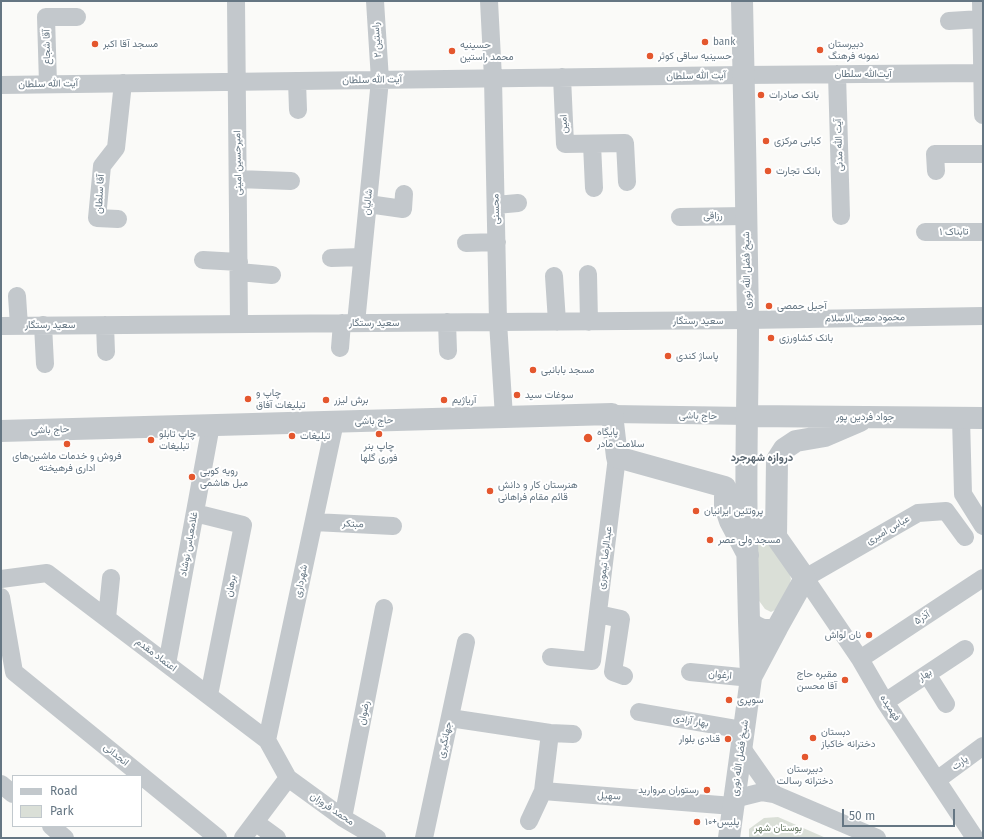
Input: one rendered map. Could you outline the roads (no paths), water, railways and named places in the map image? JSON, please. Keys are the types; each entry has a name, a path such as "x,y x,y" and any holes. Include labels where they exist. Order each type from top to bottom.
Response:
{"street":[{"name":"امیرحسین امینی","path":"236,1 239,324"},
{"name":"راستین ۲","path":"374,1 380,80"},
{"name":"محسنی","path":"489,1 493,78 498,322 504,417"},
{"name":"شیخ فضل الله نوری","path":"729,838 751,678 746,492 748,320 742,1"},
{"path":"981,1 983,115"},
{"name":"آقا شجاع","path":"48,84 46,17 77,17"},
{"path":"949,20 981,19"},
{"name":"آیت‌الله سلطان","path":"743,75 983,73"},
{"name":"آیت الله مدنی","path":"837,74 841,216"},
{"name":"آیت الله سلطان","path":"1,85 743,75"},
{"name":"امین","path":"562,77 566,144 625,143 628,182"},
{"name":"شالیان","path":"340,348 349,323 362,257 380,80"},
{"path":"297,81 298,110"},
{"name":"آقا سلطان","path":"118,220 97,218 102,166 116,148 123,83"},
{"path":"592,144 594,188"},
{"path":"936,171 935,154 983,154"},
{"path":"238,179 291,181"},
{"path":"368,204 403,209 404,194"},
{"path":"496,205 518,203"},
{"name":"رزاقی","path":"680,217 746,216"},
{"name":"تابناک ۱","path":"925,232 983,232"},
{"path":"466,243 497,242"},
{"path":"331,258 362,257"},
{"path":"203,260 272,275"},
{"path":"588,274 588,322"},
{"path":"554,276 557,322"},
{"path":"17,296 19,326"},
{"name":"محمود معین‌الاسلام","path":"748,320 983,316"},
{"name":"سعید رستگار","path":"1,326 748,320"},
{"path":"447,322 448,351"},
{"path":"43,325 45,364"},
{"path":"105,325 106,352"},
{"name":"حاج باشی","path":"1,431 612,414 748,416"},
{"name":"عبدالرضا تیموری","path":"551,657 592,661 617,457 612,414"},
{"name":"جواد فردین پور","path":"748,416 983,418"},
{"path":"776,537 777,460 784,450 796,441 825,436 869,417"},
{"path":"961,418 962,494 983,526"},
{"name":"شهرداری","path":"267,740 335,422"},
{"name":"غلامعباس نوشاد","path":"167,664 211,425"},
{"path":"617,457 725,486 725,506 730,521 747,547"},
{"name":"عباس امیری","path":"805,578 918,513 946,511 965,537"},
{"name":"برهان","path":"195,513 243,525 209,695"},
{"name":"مبتکر","path":"314,522 393,526"},
{"path":"747,547 751,530 760,526 768,528 805,578"},
{"name":"اعتماد مقدم","path":"1,579 47,573 267,740 288,778"},
{"path":"106,618 111,578"},
{"name":"شیخ فضل الله نوری","path":"751,678 805,578"},
{"name":"فهمیده","path":"805,578 860,659 885,702 975,838"},
{"name":"آذر۵","path":"860,659 983,578"},
{"path":"1,597 8,673"},
{"name":"رضوان","path":"343,818 384,608"},
{"path":"598,614 621,619 613,672 624,676"},
{"path":"749,621 761,629 766,630 777,628"},
{"name":"جهانگیری","path":"424,838 466,642"},
{"name":"بهار","path":"885,702 966,649"},
{"name":"ارغوان","path":"690,672 751,678"},
{"name":"انجدانی","path":"8,673 138,775"},
{"path":"927,674 946,704"},
{"name":"بهار آزادی","path":"639,712 742,739"},
{"path":"450,718 550,733 573,734"},
{"path":"529,821 543,791 550,733"},
{"path":"742,739 774,794 877,838"},
{"name":"پارت","path":"937,780 983,746"},
{"name":"انجدانی","path":"142,778 218,838"},
{"path":"243,838 288,778"},
{"name":"محمد فروزان","path":"288,778 343,818 377,838"},
{"path":"1,784 12,793"},
{"name":"سهیل","path":"543,791 734,803 762,792 774,794"},
{"path":"255,822 277,838"},
{"path":"52,827 65,838"}],"place":[{"name":"bank","path":"705,42"},
{"name":"مسجد آقا اکبر","path":"95,44"},
{"name":"دبیرستان نمونه فرهنگ","path":"820,50"},
{"name":"حسینیه محمد راستین","path":"452,51"},
{"name":"حسینیه ساقی کوثر","path":"650,56"},
{"name":"بانک صادرات","path":"761,95"},
{"name":"کبابی مرکزی","path":"766,141"},
{"name":"بانک تجارت","path":"768,171"},
{"name":"آجیل حمصی","path":"769,306"},
{"name":"بانک کشاورزی","path":"771,338"},
{"name":"پاساژ کندی","path":"668,356"},
{"name":"مسجد بابانبی","path":"533,370"},
{"name":"سوغات سید","path":"517,395"},
{"name":"چاپ و تبلیغات آفاق","path":"248,399"},
{"name":"برش لیزر","path":"326,400"},
{"name":"آریاژیم","path":"444,400"},
{"name":"چاپ بنر فوری گلها","path":"379,434"},
{"name":"تبلیغات","path":"292,436"},
{"name":"پایگاه سلامت مادر","path":"588,438"},
{"name":"چاپ تابلو تبلیغات","path":"151,440"},
{"name":"فروش و خدمات ماشین‌های اداری فرهیخته","path":"67,444"},
{"name":"رویه کوبی مبل هاشمی","path":"192,477"},
{"name":"هنرستان کار و دانش قائم مقام فراهانی","path":"490,491"},
{"name":"پروتئین ایرانیان","path":"696,511"},
{"name":"مسجد ولی عصر","path":"710,540"},
{"name":"نان لواش","path":"869,635"},
{"name":"مقبره حاج آقا محسن","path":"845,680"},
{"name":"سوپری","path":"729,700"},
{"name":"دبستان دخترانه خاکباز","path":"813,738"},
{"name":"قنادی بلوار","path":"728,739"},
{"name":"دبیرستان دخترانه رسالت","path":"805,757"},
{"name":"رستوران مروارید","path":"707,790"},
{"name":"پلیس+۱۰","path":"697,822"}],"district":[{"name":"دروازه شهرجرد","path":"762,458"}],"park label":[{"name":"بوستان شهر","path":"778,828"}]}
